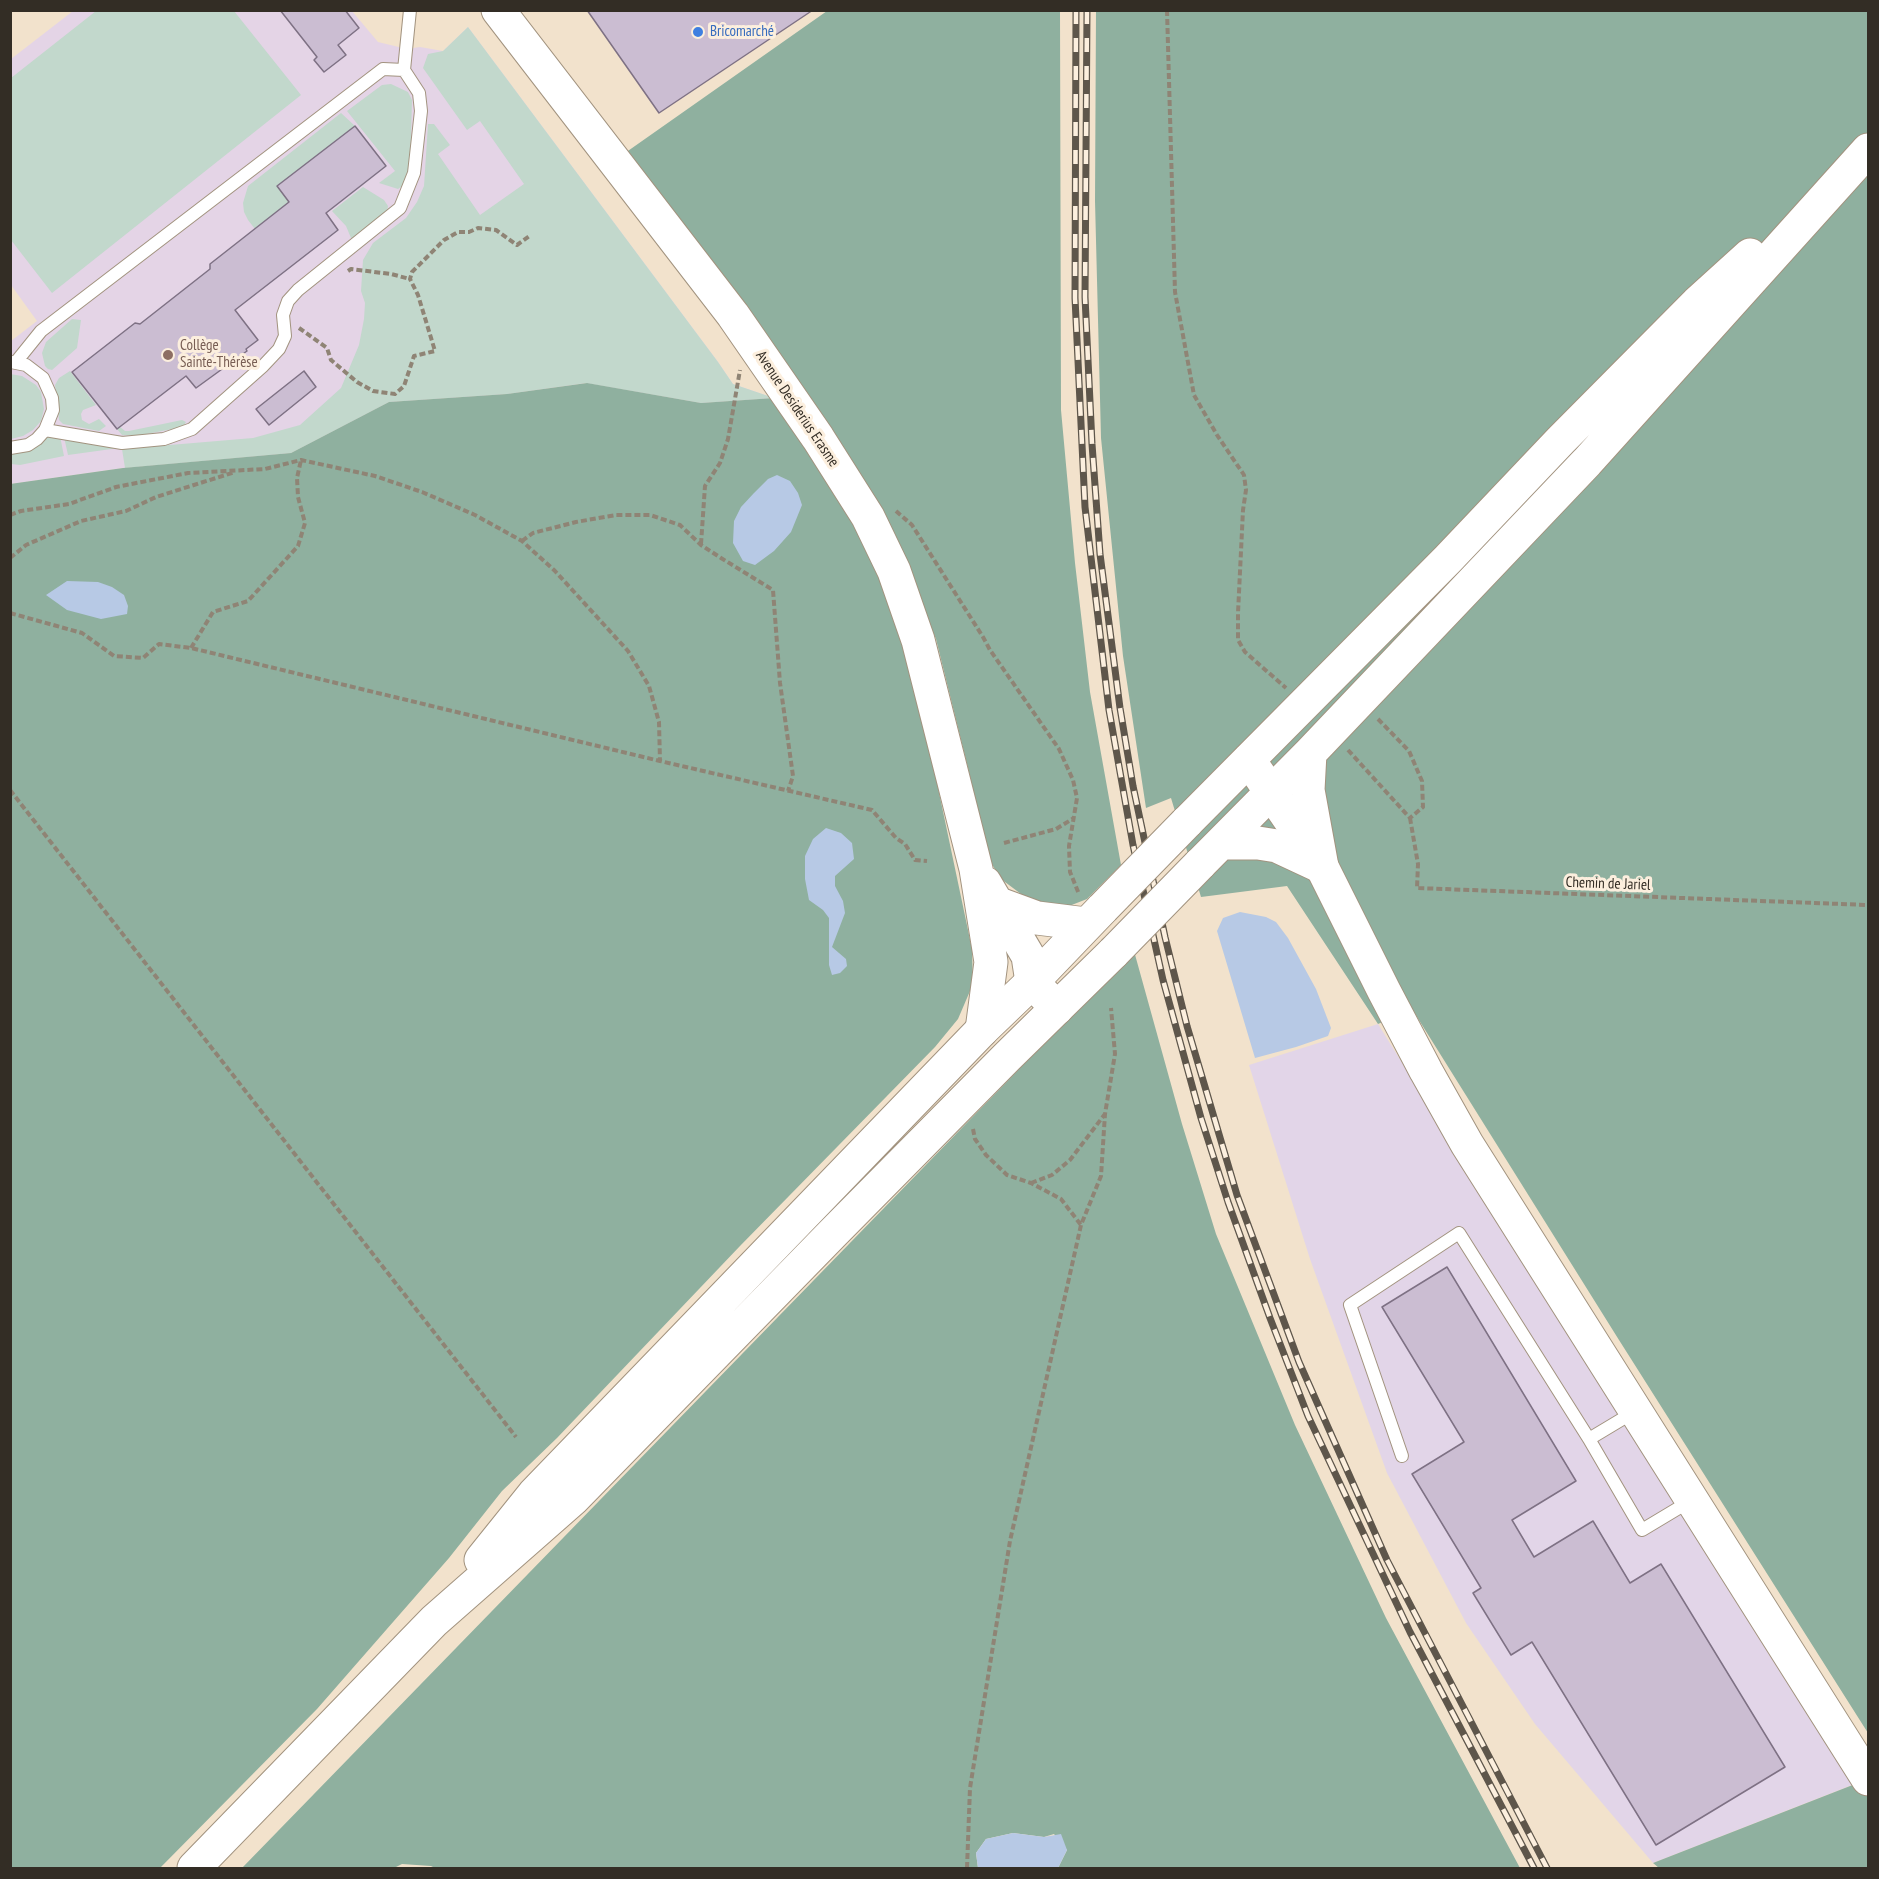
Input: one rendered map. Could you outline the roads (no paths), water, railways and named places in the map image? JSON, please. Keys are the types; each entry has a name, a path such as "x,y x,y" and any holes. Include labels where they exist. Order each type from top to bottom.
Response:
{"main road":[{"name":"Avenue Desiderius Erasme","path":"498,10 733,315 818,438 868,516 894,571 918,640 976,869"},
{"path":"194,1869 434,1621 574,1498 701,1366 1310,753 1587,462 1869,148"},
{"path":"434,1621 534,1494 982,1030 1032,982 1089,908 1186,823 1697,303 1869,148"},
{"path":"1310,753 1308,790 1323,867"},
{"path":"1249,760 1323,867 1405,1031 1467,1144 1869,1779"},
{"path":"1210,854 1258,843 1277,846 1323,867"},
{"path":"976,869 1028,956 1032,982 1057,1008"},
{"path":"976,869 991,962 982,1030"},
{"path":"999,904 1051,921 1089,908"},
{"path":"991,962 1014,979 1032,982"}],"lane":[{"path":"45,430 122,443 164,439 192,429 279,350 285,336 282,315 288,301 298,290 400,208 414,173 421,111 419,93 404,70 410,10"},
{"path":"10,448 28,444 45,430 53,410 49,387 43,378 36,370 13,362 41,331 383,69 404,70"},
{"path":"1402,1456 1350,1305 1459,1233 1589,1439 1642,1530 1692,1500"},
{"path":"1589,1439 1635,1411"}],"water":[{"path":"777,475 790,481 802,505 791,532 774,551 755,565 743,561 733,543 734,521 741,507 754,493 768,479"},
{"path":"67,581 98,582 112,587 124,595 128,606 127,614 101,619 67,610 46,595"},
{"path":"826,828 841,833 852,843 854,859 835,876 835,886 843,901 845,913 832,947 846,959 847,966 840,973 832,975 829,965 829,918 823,910 809,900 805,879 805,856 813,839"},
{"path":"1240,912 1266,917 1276,922 1288,938 1316,989 1331,1028 1328,1036 1255,1058 1217,931 1223,918"},
{"path":"1013,1833 1044,1837 1061,1834 1067,1850 1058,1868 978,1868 976,1853 986,1839"}],"railway":[{"path":"1076,10 1075,298 1085,507 1109,710 1133,845 1163,980 1201,1118 1228,1202 1308,1416 1410,1632 1534,1868"},
{"path":"1087,10 1085,297 1100,554 1120,708 1133,786 1165,937 1187,1026 1237,1195 1299,1362 1387,1560 1547,1868"}],"place":[{"name":"Bricomarché","path":"698,32"},
{"name":"Collège Sainte-Thérèse","path":"168,355"}]}
